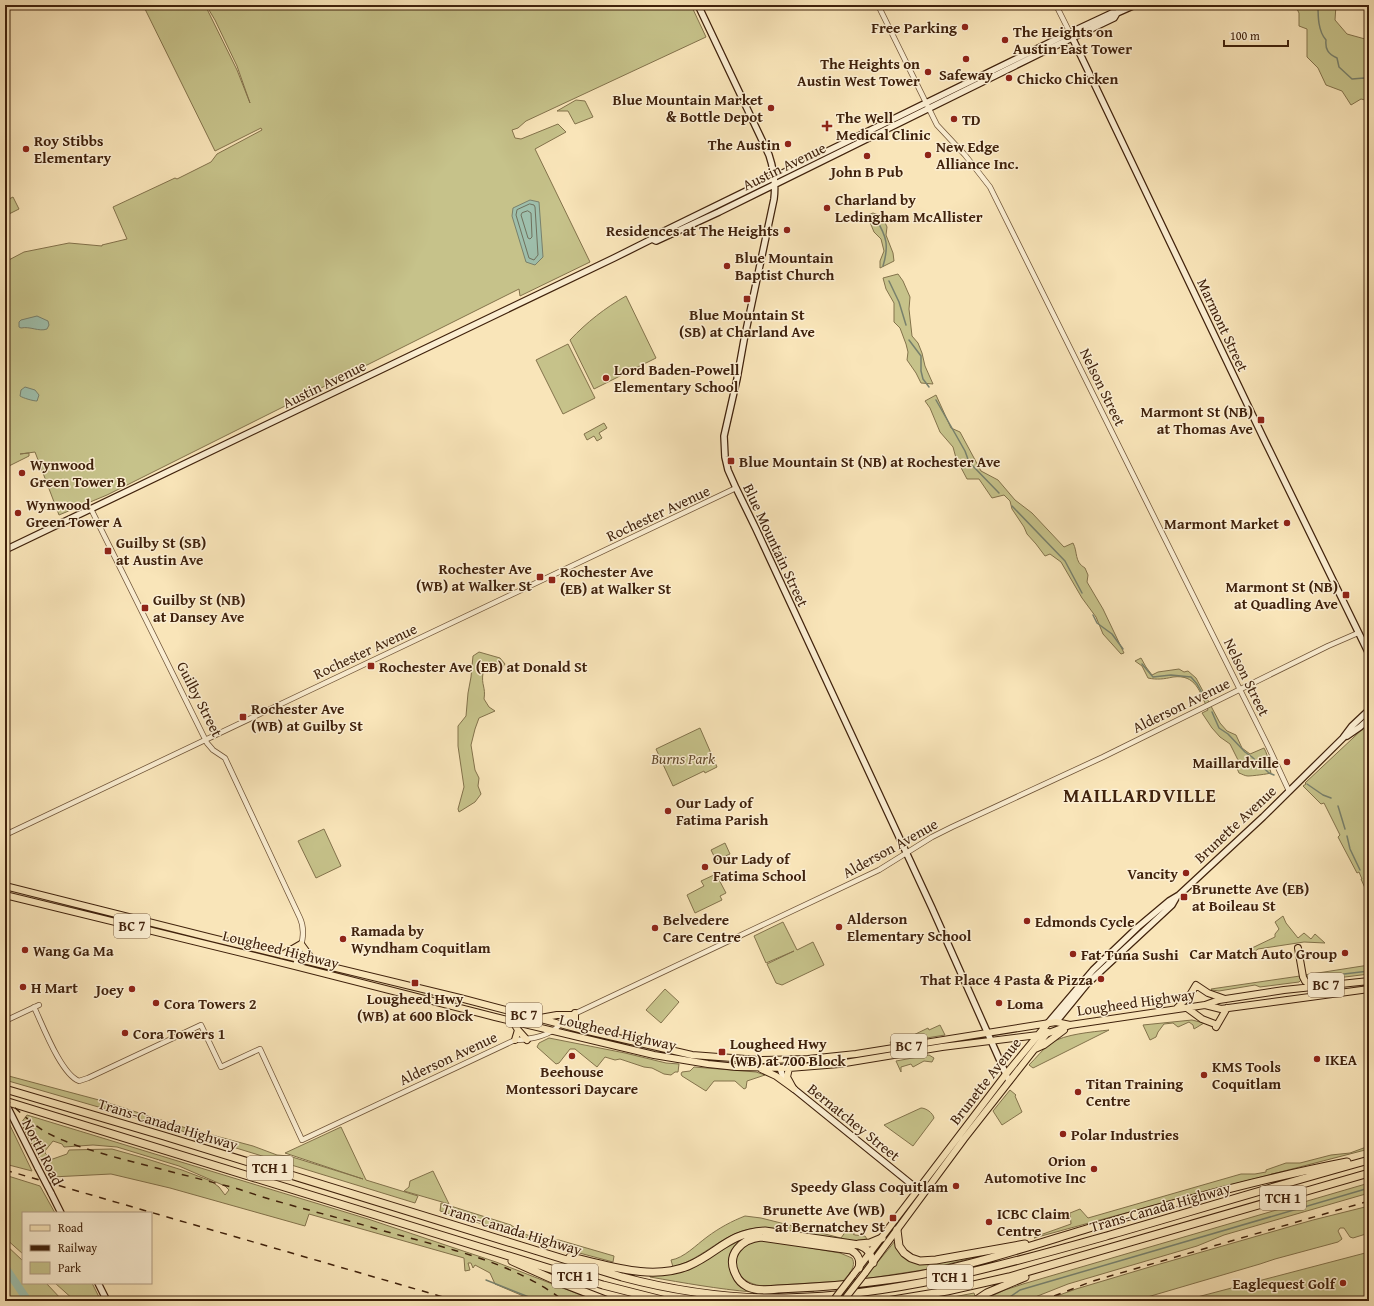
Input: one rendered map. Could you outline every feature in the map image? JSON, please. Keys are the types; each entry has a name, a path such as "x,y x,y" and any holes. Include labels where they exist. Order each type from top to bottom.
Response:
{"highway":[{"name":"Trans-Canada Highway","path":"5,1089 164,1136 622,1277 686,1291 766,1298 811,1297 860,1292 936,1280 1021,1260 1369,1159"},
{"name":"Trans-Canada Highway","path":"5,1102 23,1106 603,1285 666,1301"},
{"path":"859,1268 860,1261 858,1255 851,1250 761,1237 753,1238 741,1244 735,1253 733,1263 735,1272 740,1281 748,1287 764,1290 818,1288 920,1274 1029,1248 1062,1236 1193,1199 1311,1169 1369,1159"},
{"name":"Trans-Canada Highway","path":"887,1301 970,1286 1059,1263 1369,1173"},
{"path":"897,1230 899,1246 904,1254 920,1261 943,1259 1062,1236"},
{"path":"523,1246 636,1271 657,1272 688,1266 728,1240 739,1235 751,1232 772,1232 854,1244 867,1248 873,1263"},
{"path":"854,1244 870,1242 882,1238"},
{"path":"485,1248 558,1282 608,1301"},
{"path":"975,1301 992,1290 1059,1263"}],"main road":[{"name":"Blue Mountain Street","path":"698,5 769,155 775,177 774,198 737,379 724,432 726,464 907,854 989,1033 1009,1081"},
{"name":"Austin Avenue","path":"652,239 656,241 693,224 1071,35 1112,13 1117,13 1136,5"},
{"name":"Marmont Street","path":"1071,35 1369,654"},
{"name":"Austin Avenue","path":"5,550 652,239 654,236 843,143 928,106"},
{"path":"842,150 843,143"},
{"name":"Brunette Avenue","path":"833,1301 853,1274 1087,984 1172,905 1179,895 1289,791 1369,710"},
{"name":"Brunette Avenue","path":"1343,738 1360,727 1369,718"},
{"name":"Lougheed Highway","path":"5,886 579,1029 692,1055 739,1059 808,1059 838,1056 1048,1023 1056,1022 1070,1025"},
{"name":"Lougheed Highway","path":"5,895 140,926 514,1022 654,1055 708,1064 758,1068 789,1068 839,1064 992,1040 1046,1034 1070,1025 1187,1008 1226,999 1369,981"},
{"name":"Brunette Avenue","path":"844,1301 897,1230 921,1191 1006,1074 1038,1035 1092,970 1169,901 1179,895"},
{"path":"282,955 301,944 314,962"},
{"path":"1298,948 1303,977 1305,981 1313,987"},
{"path":"1176,1009 1190,995 1196,985 1208,993 1226,999"},
{"name":"Lougheed Highway","path":"1205,1005 1221,1009 1369,989"},
{"path":"1187,1008 1215,1026 1227,1008"},
{"path":"537,1018 573,1014 579,1029"},
{"path":"514,1022 518,1030 527,1040"},
{"path":"1033,1050 1044,1045 1070,1025"},
{"path":"515,1040 518,1030"},
{"path":"772,1060 779,1065 780,1068"},
{"path":"758,1068 774,1075 794,1089"},
{"name":"Bernatchey Street","path":"780,1068 783,1077 794,1089 921,1191"},
{"path":"789,1068 787,1077 794,1089"},
{"name":"North Road","path":"5,1102 60,1212"},
{"path":"98,1284 107,1301"}],"street":[{"name":"Nelson Street","path":"878,5 937,125 965,155 990,187 1289,791"},
{"name":"Marmont Street","path":"1056,5 1071,35"},
{"name":"Rochester Avenue","path":"7,834 736,488"},
{"name":"Guilby Street","path":"91,509 206,740 213,750 225,758 300,918 303,929 296,966"},
{"name":"Alderson Avenue","path":"34,1007 60,1061 76,1080 82,1081 201,1025 221,1067 260,1049 302,1140 515,1040 527,1040 553,1030 565,1018 879,870 907,854 932,837 952,827 1057,779 1358,633"},
{"path":"5,825 7,834"},
{"path":"5,1021 39,1005"}],"green space":[{"path":"143,5 205,5 237,70 250,103 237,66 215,20 206,5 691,5 706,37 526,121 518,128 512,130 515,138 521,139 558,124 566,132 535,149 590,262 520,296 519,289 107,495 59,515 35,452 20,454 29,453 29,456 5,468 5,262 24,252 69,243 102,246 127,239 113,207 175,178 177,179 211,162 217,154 262,130 261,128 215,151"},
{"path":"1295,5 1336,5 1335,20 1347,34 1365,39 1369,34 1369,101 1361,99 1351,105 1342,91 1326,85 1318,68 1307,57 1307,29 1299,26 1299,13"},
{"path":"576,100 585,101 593,117 575,124 568,111 557,111"},
{"path":"13,197 19,209 5,216 5,201"},
{"path":"873,213 882,216 887,227 886,235 893,253 894,261 880,268 880,261 884,251 881,239 874,232 867,215"},
{"path":"898,274 910,297 909,309 912,336 918,343 925,366 933,384 921,383 907,360 908,352 906,344 900,328 894,322 894,303 886,289 883,278"},
{"path":"626,296 656,358 594,389 570,340 596,316"},
{"path":"568,344 595,398 563,414 536,360"},
{"path":"936,395 951,428 960,432 981,471 998,480 1015,500 1032,513 1064,547 1073,543 1079,563 1085,568 1088,575 1087,582 1103,609 1124,653 1121,654 1103,634 1096,617 1082,598 1061,562 1050,554 1045,556 1027,534 1012,509 1010,501 1004,495 992,498 979,479 967,479 956,458 953,447 940,432 930,408 925,401"},
{"path":"604,423 607,428 599,433 602,438 597,441 594,436 587,440 584,434"},
{"path":"479,652 500,658 505,664 502,668 497,670 491,666 483,673 484,699 489,707 495,711 479,718 471,745 475,770 479,778 478,786 481,794 475,802 459,812 458,809 464,787 458,746 458,726 466,716 473,656"},
{"path":"1141,658 1152,675 1158,672 1179,669 1184,672 1188,671 1196,678 1220,723 1227,731 1236,735 1242,748 1250,754 1264,748 1268,757 1271,773 1248,776 1239,773 1236,766 1240,764 1230,744 1220,737 1202,713 1208,710 1199,691 1192,681 1181,677 1160,679 1148,678 1142,666 1135,661"},
{"path":"1369,723 1369,897 1359,872 1357,873 1338,837 1340,835 1324,803 1321,804 1303,786"},
{"name":"Burns Park","path":"700,728 717,767 705,773 704,771 673,786 656,749"},
{"path":"324,829 341,866 316,878 298,841"},
{"path":"725,843 730,854 716,860 711,850"},
{"path":"716,874 726,893 720,896 722,900 695,913 687,895 704,886 701,881"},
{"path":"1283,916 1286,923 1298,938 1304,933 1311,939 1315,934 1325,943 1304,942 1258,949 1254,952 1252,948 1275,937 1275,934 1279,929 1275,922"},
{"path":"783,922 797,950 813,942 824,965 782,985 776,983 767,964 794,951 766,963 754,936"},
{"path":"1369,965 1369,974 1313,981 1307,979 1305,975"},
{"path":"1300,976 1301,980 1299,982 1260,987 1255,985 1219,991 1211,989"},
{"path":"665,989 679,1002 661,1023 646,1010"},
{"path":"1192,1020 1204,1023 1194,1029 1193,1025 1189,1022 1178,1027 1173,1023 1164,1024 1156,1037 1150,1040 1143,1025"},
{"path":"940,1025 945,1035 891,1044 890,1042 901,1041 928,1028 929,1030"},
{"path":"1109,1030 1033,1068 1029,1065 1048,1045 1057,1040 1079,1034"},
{"path":"549,1038 625,1053 666,1063 679,1064 678,1072 671,1075 664,1074 652,1068 644,1067 620,1059 615,1060 605,1057 597,1067 575,1049 570,1049 559,1063 556,1064 537,1047 539,1043"},
{"path":"929,1055 934,1058 932,1062 924,1061 913,1067 911,1064 901,1067 901,1072 896,1061"},
{"path":"694,1067 756,1072 765,1075 747,1081 746,1088 744,1089 735,1081 714,1081 706,1091 681,1074 682,1072 690,1071"},
{"path":"5,1075 99,1100 186,1128 185,1132 5,1080"},
{"path":"1010,1090 1016,1095 1015,1096 1022,1112 1002,1125 993,1111"},
{"path":"921,1108 929,1111 934,1118 913,1146 884,1125"},
{"path":"5,1115 32,1171 5,1164"},
{"path":"27,1115 368,1219 496,1262 596,1301 535,1301 495,1284 490,1273 475,1265 473,1268 471,1263 468,1263 470,1270 465,1271 464,1258 309,1214 305,1226 170,1188 111,1174 52,1177 45,1165 47,1161 67,1154 69,1150 112,1149 182,1170 211,1181 219,1187 225,1195 229,1190 225,1186 179,1166 117,1147 93,1145 64,1147 62,1144 53,1141 45,1151 48,1156 40,1159 21,1123"},
{"path":"341,1127 366,1180 418,1196 415,1203 197,1136 197,1131 253,1146 277,1155 289,1156 363,1179 285,1153"},
{"path":"1369,1146 1369,1149 1034,1238 1071,1224 1070,1213 1080,1209 1088,1218 1241,1174 1266,1172 1266,1170 1286,1163 1300,1163 1331,1155 1350,1153"},
{"path":"433,1171 449,1204 404,1191 409,1187 410,1181"},
{"path":"5,1175 40,1186 54,1212 22,1212 22,1253 5,1238"},
{"path":"1369,1183 1369,1193 1224,1235 1197,1246 1068,1284 1025,1301 980,1301 1023,1284"},
{"path":"441,1203 511,1225 522,1233 533,1237 545,1240 559,1240 614,1256 613,1262 557,1247 440,1211"},
{"path":"1369,1206 1369,1233 1353,1238 1350,1237 1344,1228 1340,1228 1338,1231 1342,1239 1338,1242 1130,1301 1043,1301 1076,1289 1153,1266 1313,1220"},
{"path":"745,1216 761,1218 841,1238 849,1227 851,1229 857,1229 857,1231 853,1234 865,1236 867,1239 840,1240 772,1228 758,1228 735,1234 695,1258 673,1267 671,1260 681,1257 730,1222"},
{"path":"741,1240 734,1248 733,1276 763,1292 814,1291 775,1293 752,1292 714,1288 650,1277 650,1275 694,1265"},
{"path":"763,1240 840,1253 852,1258 853,1268 843,1281 763,1286 751,1283 743,1278 737,1271 737,1256 742,1249 751,1243"},
{"path":"895,1241 899,1252 908,1260 976,1257 929,1269 864,1279"},
{"path":"5,1244 22,1260 22,1284 47,1284 63,1301 5,1301"},
{"name":"Eaglequest Golf","path":"1369,1252 1369,1301 1182,1301"},
{"path":"56,1284 92,1284 101,1301 75,1301"},
{"path":"974,1293 975,1296 968,1301 933,1301"}],"water":[{"path":"530,200 539,202 543,257 535,265 526,262 512,216 513,208"},
{"path":"37,316 48,321 49,325 47,329 41,330 19,327 19,322 21,320"},
{"path":"25,387 35,390 39,395 37,401 20,396 21,390"}],"waterway":[{"path":"1318,5 1318,19 1321,32 1326,40 1328,51 1331,55 1337,58 1339,67 1352,79 1364,78 1369,83"},
{"path":"876,219 883,231 886,242 886,253 883,266"},
{"path":"889,281 899,302 906,325"},
{"path":"909,340 921,356 921,371 923,379 929,387"},
{"path":"936,400 965,451 969,462 999,493"},
{"path":"1012,506 1065,561 1082,593"},
{"path":"1093,615 1097,623 1112,634 1123,649"},
{"path":"1142,664 1153,677 1171,675 1191,677 1197,684 1206,700"},
{"path":"1212,712 1219,728 1228,734 1245,752 1269,773 1274,775"},
{"path":"1307,784 1323,795 1331,798"},
{"path":"1338,806 1345,829"},
{"path":"1347,836 1350,849 1360,870"},
{"path":"1365,879 1369,888"},
{"path":"1327,976 1369,971"},
{"path":"1004,1301 1020,1290 1369,1188"},
{"path":"5,1267 28,1301"},
{"path":"486,1280 539,1301"}],"railway":[{"path":"5,1098 24,1116 44,1131 90,1150 234,1188 474,1256 521,1275 564,1301"},
{"path":"5,1170 150,1212"},
{"path":"1041,1301 1093,1281 1369,1201"},
{"path":"152,1213 457,1301"}],"place":[{"name":"Free Parking","path":"965,27"},
{"name":"The Heights on Austin East Tower","path":"1005,40"},
{"name":"Safeway","path":"966,59"},
{"name":"The Heights on Austin West Tower","path":"928,72"},
{"name":"Chicko Chicken","path":"1009,78"},
{"name":"Blue Mountain Market & Bottle Depot","path":"771,108"},
{"name":"TD","path":"954,119"},
{"name":"The Well Medical Clinic","path":"827,126"},
{"name":"The Austin","path":"788,144"},
{"name":"Roy Stibbs Elementary","path":"26,149"},
{"name":"New Edge Alliance Inc.","path":"928,155"},
{"name":"John B Pub","path":"867,156"},
{"name":"Charland by Ledingham McAllister","path":"827,208"},
{"name":"Residences at The Heights","path":"787,230"},
{"name":"Blue Mountain Baptist Church","path":"727,266"},
{"name":"Blue Mountain St (SB) at Charland Ave","path":"747,299"},
{"name":"Lord Baden-Powell Elementary School","path":"606,378"},
{"name":"Marmont St (NB) at Thomas Ave","path":"1261,420"},
{"name":"Blue Mountain St (NB) at Rochester Ave","path":"731,461"},
{"name":"Wynwood Green Tower B","path":"22,473"},
{"name":"Wynwood Green Tower A","path":"18,513"},
{"name":"Marmont Market","path":"1287,523"},
{"name":"Guilby St (SB) at Austin Ave","path":"108,551"},
{"name":"Rochester Ave (WB) at Walker St","path":"540,577"},
{"name":"Rochester Ave (EB) at Walker St","path":"552,580"},
{"name":"Marmont St (NB) at Quadling Ave","path":"1346,595"},
{"name":"Guilby St (NB) at Dansey Ave","path":"145,608"},
{"name":"Rochester Ave (EB) at Donald St","path":"371,666"},
{"name":"Rochester Ave (WB) at Guilby St","path":"243,717"},
{"name":"Maillardville","path":"1287,762"},
{"name":"Our Lady of Fatima Parish","path":"668,811"},
{"name":"Our Lady of Fatima School","path":"705,867"},
{"name":"Vancity","path":"1186,873"},
{"name":"Brunette Ave (EB) at Boileau St","path":"1184,897"},
{"name":"Edmonds Cycle","path":"1027,921"},
{"name":"Alderson Elementary School","path":"839,927"},
{"name":"Belvedere Care Centre","path":"655,928"},
{"name":"Ramada by Wyndham Coquitlam","path":"343,939"},
{"name":"Wang Ga Ma","path":"25,950"},
{"name":"Car Match Auto Group","path":"1345,953"},
{"name":"Fat Tuna Sushi","path":"1073,954"},
{"name":"That Place 4 Pasta & Pizza","path":"1101,979"},
{"name":"Lougheed Hwy (WB) at 600 Block","path":"415,983"},
{"name":"H Mart","path":"23,987"},
{"name":"Joey","path":"132,989"},
{"name":"Cora Towers 2","path":"156,1003"},
{"name":"Loma","path":"999,1003"},
{"name":"Cora Towers 1","path":"125,1033"},
{"name":"Lougheed Hwy (WB) at 700 Block","path":"722,1052"},
{"name":"Beehouse Montessori Daycare","path":"572,1056"},
{"name":"IKEA","path":"1317,1059"},
{"name":"KMS Tools Coquitlam","path":"1204,1075"},
{"name":"Titan Training Centre","path":"1078,1092"},
{"name":"Polar Industries","path":"1063,1134"},
{"name":"Orion Automotive Inc","path":"1094,1169"},
{"name":"Speedy Glass Coquitlam","path":"956,1186"},
{"name":"Brunette Ave (WB) at Bernatchey St","path":"893,1218"},
{"name":"ICBC Claim Centre","path":"989,1222"},
{"name":"Eaglequest Golf","path":"1343,1283"}],"district":[{"name":"MAILLARDVILLE","path":"1140,795"}]}
